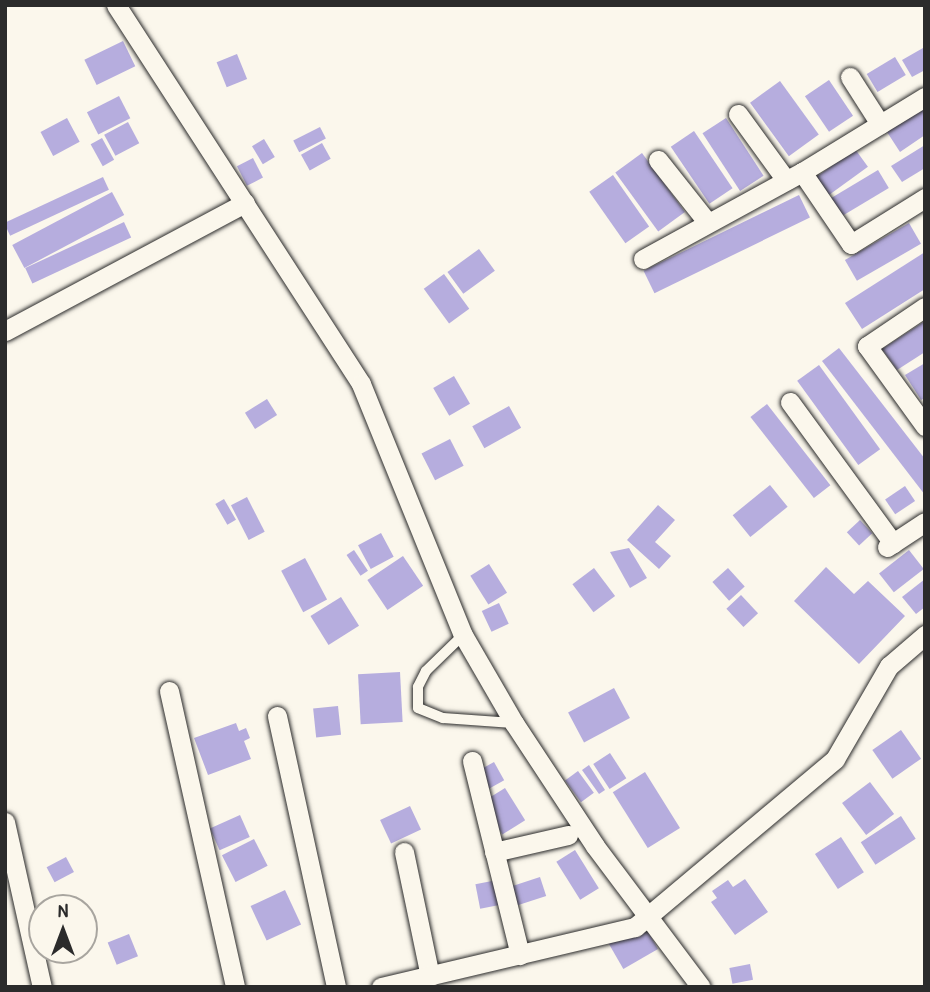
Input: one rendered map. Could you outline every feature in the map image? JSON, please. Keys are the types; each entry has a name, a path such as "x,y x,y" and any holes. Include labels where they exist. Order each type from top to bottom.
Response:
{"street":[{"path":"116,5 361,384 463,635 514,723 595,846 649,913 701,987"},
{"path":"850,78 880,124"},
{"path":"643,259 794,176 925,97"},
{"path":"738,114 851,244 925,198"},
{"path":"658,160 708,223"},
{"path":"5,331 245,203"},
{"path":"924,422 867,346 925,307"},
{"path":"790,401 890,545 925,522"},
{"path":"381,987 635,927 769,818 835,759 889,666 925,635"},
{"path":"169,691 235,987"},
{"path":"277,716 336,987"},
{"path":"472,761 520,955"},
{"path":"5,822 42,987"},
{"path":"494,852 568,835"},
{"path":"404,852 430,976"}],"lane":[{"path":"463,635 426,671 418,687 418,708 443,719 514,723"}],"building":[{"path":"123,41 135,66 97,85 84,60"},
{"path":"923,48 925,70 912,77 902,60"},
{"path":"237,54 247,79 227,87 217,62"},
{"path":"895,57 906,75 878,92 867,74"},
{"path":"829,80 853,116 829,132 805,96"},
{"path":"780,81 819,134 789,156 750,103"},
{"path":"119,96 130,118 98,135 87,112"},
{"path":"925,108 925,135 900,152 887,132"},
{"path":"67,118 80,142 53,156 41,132"},
{"path":"726,118 764,176 740,191 703,133"},
{"path":"128,122 139,143 115,156 104,135"},
{"path":"320,127 326,139 299,152 293,141"},
{"path":"694,131 733,188 709,204 671,147"},
{"path":"102,138 114,160 103,166 91,144"},
{"path":"264,139 275,157 263,164 252,146"},
{"path":"322,143 331,159 310,170 301,155"},
{"path":"925,145 925,168 902,182 891,166"},
{"path":"855,149 868,167 828,196 815,178"},
{"path":"642,153 685,212 658,231 615,172"},
{"path":"253,158 263,178 247,186 237,166"},
{"path":"878,170 889,188 842,216 831,198"},
{"path":"613,175 649,227 625,243 589,192"},
{"path":"103,177 109,190 10,236 5,223"},
{"path":"112,192 124,215 24,268 12,245"},
{"path":"799,195 810,217 654,293 644,271"},
{"path":"124,222 131,237 32,283 25,268"},
{"path":"909,223 921,244 857,281 845,260"},
{"path":"479,249 495,271 463,294 447,272"},
{"path":"925,252 925,289 862,329 845,303"},
{"path":"444,274 469,309 449,323 424,289"},
{"path":"925,321 925,352 897,370 882,349"},
{"path":"839,348 925,459 925,495 822,361"},
{"path":"925,363 925,398 921,400 905,375"},
{"path":"819,365 880,449 858,465 797,381"},
{"path":"454,376 470,404 449,416 433,388"},
{"path":"267,399 277,415 255,429 245,413"},
{"path":"767,404 830,485 814,498 750,417"},
{"path":"509,406 521,428 484,448 472,426"},
{"path":"450,439 464,466 435,480 421,454"},
{"path":"770,485 788,507 750,537 733,515"},
{"path":"905,486 915,501 895,514 885,499"},
{"path":"247,497 265,532 249,540 231,505"},
{"path":"224,499 236,520 227,525 215,504"},
{"path":"658,505 675,520 655,542 671,556 659,569 627,540"},
{"path":"860,520 872,533 859,545 847,532"},
{"path":"381,533 394,557 371,569 358,545"},
{"path":"629,548 647,578 630,588 610,552"},
{"path":"354,550 368,571 361,576 347,555"},
{"path":"909,550 924,569 894,592 879,573"},
{"path":"403,556 423,586 387,610 367,580"},
{"path":"305,558 327,599 303,612 281,571"},
{"path":"489,564 507,593 488,604 470,576"},
{"path":"826,567 854,594 868,581 905,616 859,664 794,601"},
{"path":"594,568 615,596 594,612 572,584"},
{"path":"728,568 745,587 729,601 712,582"},
{"path":"925,579 925,607 916,614 902,597"},
{"path":"741,595 758,613 743,627 726,609"},
{"path":"341,597 359,626 328,645 310,616"},
{"path":"499,603 509,624 492,632 482,611"},
{"path":"400,672 403,722 361,724 358,674"},
{"path":"614,688 630,718 584,742 568,712"},
{"path":"338,706 341,735 316,737 313,709"},
{"path":"236,723 239,731 246,728 250,738 244,741 251,759 208,775 194,738"},
{"path":"901,730 921,759 892,779 872,750"},
{"path":"610,753 626,778 610,789 593,764"},
{"path":"494,762 504,780 488,790 477,771"},
{"path":"589,765 605,790 599,794 582,770"},
{"path":"578,771 594,793 581,802 565,780"},
{"path":"645,772 680,828 648,848 613,792"},
{"path":"870,782 894,814 866,835 842,803"},
{"path":"505,788 525,820 502,835 482,802"},
{"path":"410,806 421,830 391,844 380,820"},
{"path":"240,815 250,837 220,850 210,828"},
{"path":"901,816 916,839 875,865 861,842"},
{"path":"841,837 864,872 838,889 815,854"},
{"path":"254,839 268,866 236,882 222,855"},
{"path":"575,850 599,888 580,900 556,862"},
{"path":"66,857 74,872 55,882 47,867"},
{"path":"540,877 546,896 514,907 508,888"},
{"path":"745,879 768,912 735,935 711,902 717,898 712,891 728,880 733,887"},
{"path":"497,880 502,905 480,909 475,884"},
{"path":"285,890 301,924 267,940 251,906"},
{"path":"643,923 658,949 623,969 608,943"},
{"path":"129,934 138,956 117,965 108,943"},
{"path":"750,964 753,980 732,984 729,968"}]}
